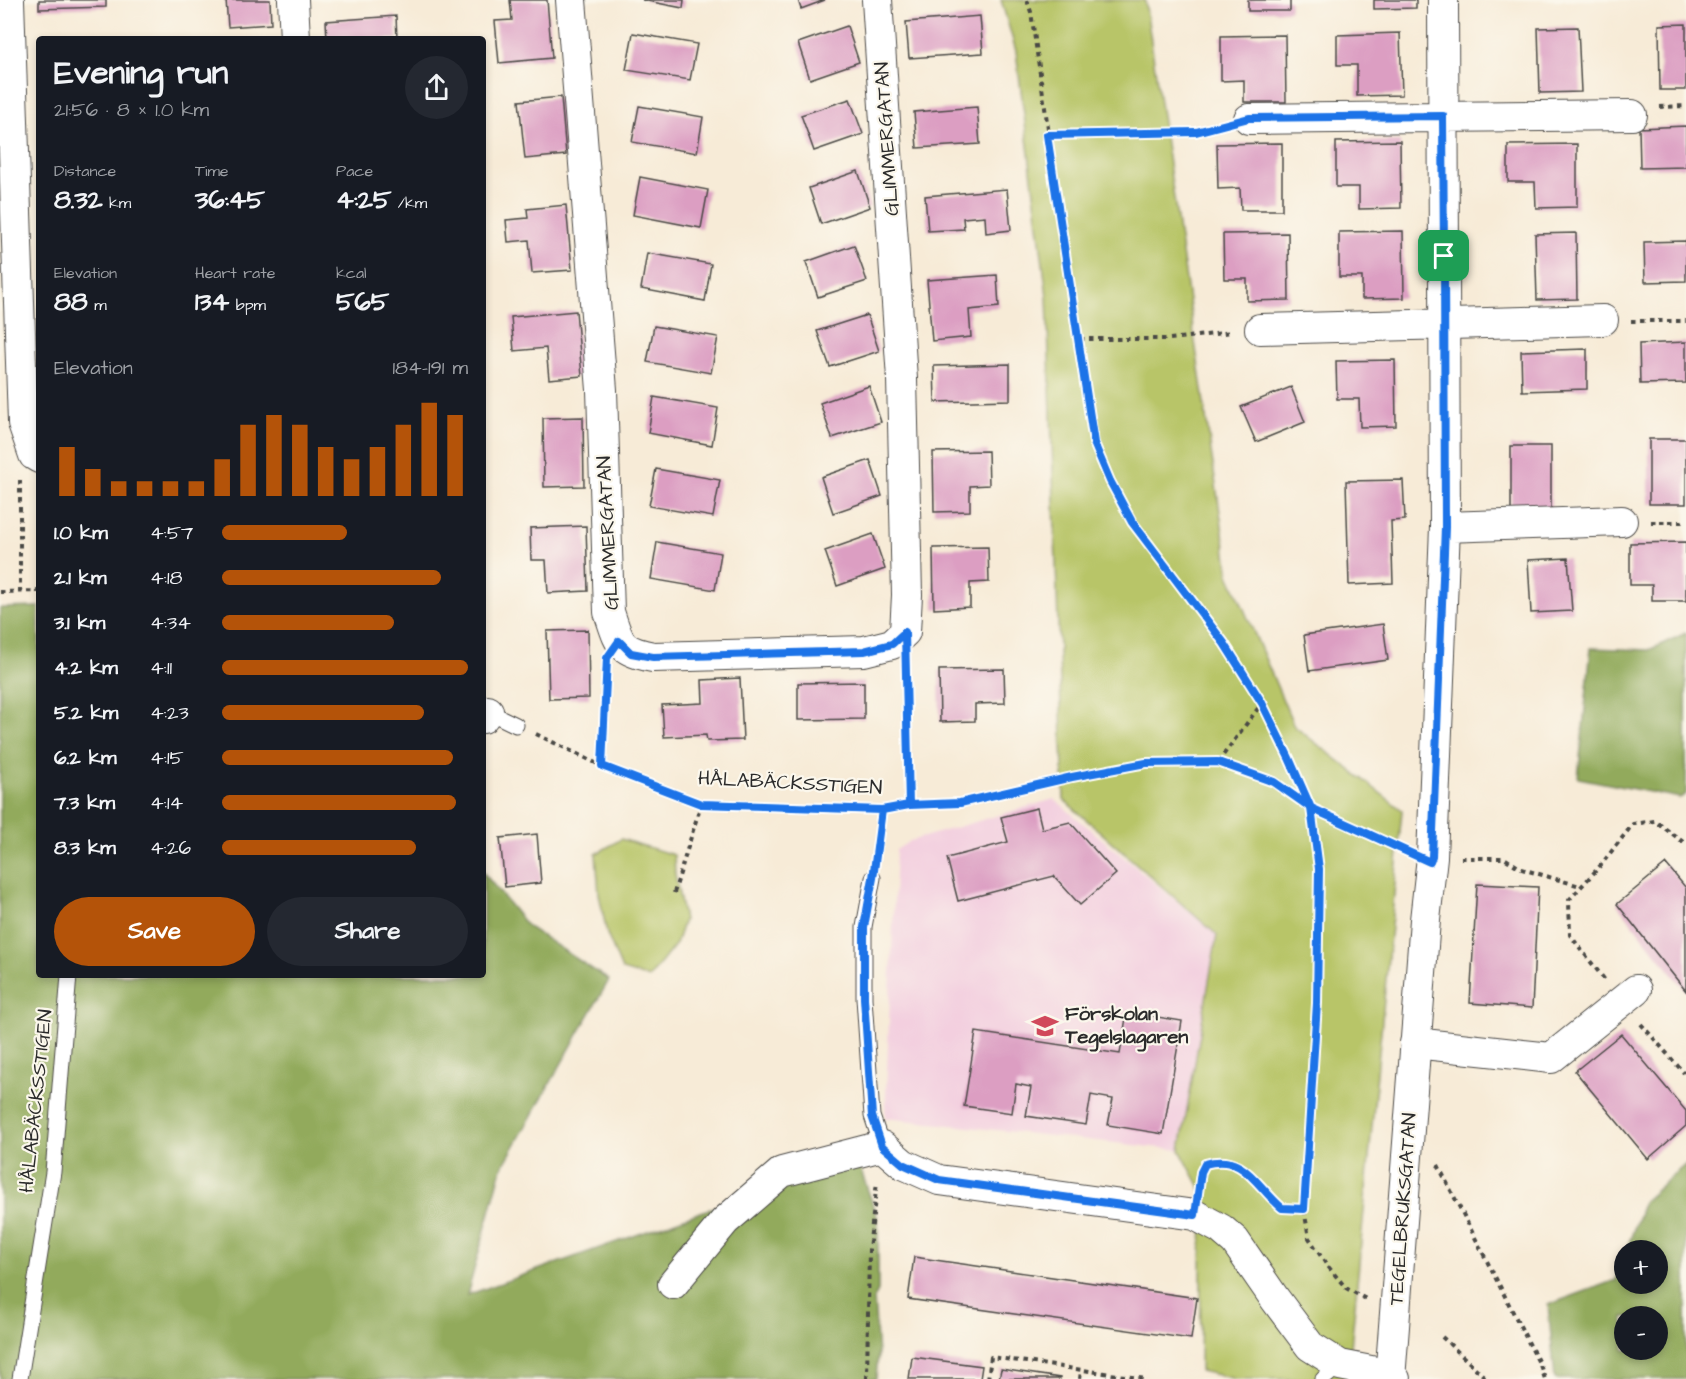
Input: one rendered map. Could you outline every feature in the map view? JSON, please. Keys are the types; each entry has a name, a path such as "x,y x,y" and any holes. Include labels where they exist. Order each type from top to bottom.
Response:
{"street":[{"path":"9,0 23,423 36,454"},
{"path":"293,0 295,36"},
{"name":"GLIMMERGATAN","path":"571,0 602,390 609,612 619,641"},
{"name":"GLIMMERGATAN","path":"877,0 902,379 907,595 905,632"},
{"name":"TEGELBRUKSGATAN","path":"882,1146 903,1164 939,1180 1195,1215 1221,1229 1235,1241 1275,1299 1332,1372 1392,1378 1415,1043 1431,860 1445,527 1443,0"},
{"path":"1249,118 1632,115"},
{"path":"1260,329 1444,326 1603,320"},
{"path":"1445,527 1622,521"},
{"path":"619,641 631,653 653,657 864,651 892,644 905,632"},
{"path":"1415,1043 1551,1058 1629,996"},
{"path":"673,1284 724,1221 782,1172 882,1146"}],"lane":[{"path":"486,713 516,725"},
{"path":"873,878 864,927 864,998 872,1116 882,1146"},
{"name":"HÅLABÄCKSSTIGEN","path":"17,1377 53,1172 69,978"}],"path":[{"path":"1027,0 1031,12 1047,135 1080,339 1094,443 1110,481 1132,522 1224,643 1262,703 1311,808 1319,869 1317,1003 1304,1209 1309,1238 1326,1264 1346,1288 1367,1299"},
{"path":"1047,135 1196,132 1249,118"},
{"path":"1603,320 1686,321"},
{"path":"1080,339 1169,339 1260,329"},
{"path":"21,591 20,468 36,457"},
{"path":"0,592 36,591"},
{"path":"905,632 909,805"},
{"path":"602,766 607,658 619,641"},
{"path":"1218,762 1262,703"},
{"name":"HÅLABÄCKSSTIGEN","path":"516,725 602,766 701,804 882,810 909,805 960,803 1072,777 1146,763 1218,762 1274,782 1311,808 1431,860"},
{"path":"674,893 701,804"},
{"path":"873,878 882,810"},
{"path":"1684,1073 1629,996 1570,935 1569,900 1600,866 1633,824 1655,821 1686,844"},
{"path":"1431,860 1504,858 1522,869 1581,887"},
{"path":"1408,1142 1428,1147 1526,1337 1545,1379"},
{"path":"867,1379 869,1249 882,1146"},
{"path":"1195,1215 1201,1172 1205,1164 1222,1160 1239,1165 1282,1208 1304,1209"},
{"path":"1442,1338 1487,1379"},
{"path":"988,1379 991,1358 1146,1379"},
{"path":"1080,1379 1081,1370"}],"shaded area":[{"name":"Förskolan Tegelslagaren","path":"1054,799 1217,935 1180,1150 885,1118 896,850 910,841"}],"green space":[{"path":"1001,0 1145,0 1229,574 1294,726 1402,810 1348,1379 1236,1379 1200,1371 1202,1191 1180,1150 1217,935 1064,800 1047,296 1016,51"},
{"path":"36,607 36,978 486,978 486,876 528,927 609,980 502,1168 467,1295 808,1174 859,1165 878,1219 878,1291 874,1299 878,1355 876,1379 0,1379 0,608"},
{"path":"1686,633 1686,794 1680,798 1578,778 1591,648 1649,650"},
{"path":"621,839 674,855 675,874 684,920 676,944 649,978 622,970 607,934 599,894 596,854"},
{"path":"1686,1164 1686,1379 1555,1379 1548,1305 1614,1281 1614,1294 1668,1294 1668,1240 1630,1240 1644,1201"}],"building":[{"path":"39,0 106,0 106,7 39,9"},
{"path":"226,0 270,0 271,24 228,27"},
{"path":"510,0 547,0 552,58 499,63 495,21 512,20"},
{"path":"642,0 684,0 683,8"},
{"path":"798,0 825,0 801,9"},
{"path":"1248,0 1290,0 1290,11 1248,11"},
{"path":"1374,0 1416,0 1416,8 1374,9"},
{"path":"396,16 397,36 327,36 326,21"},
{"path":"980,16 983,53 909,58 906,22"},
{"path":"1686,24 1686,90 1660,90 1659,25"},
{"path":"847,26 859,62 810,79 798,43"},
{"path":"1578,27 1581,92 1540,93 1538,28"},
{"path":"633,33 697,44 690,80 626,70"},
{"path":"1400,33 1402,95 1357,96 1357,65 1337,65 1337,35"},
{"path":"1285,35 1286,102 1244,102 1244,80 1221,81 1221,36"},
{"path":"561,97 566,155 525,159 519,101"},
{"path":"850,99 863,134 814,151 801,115"},
{"path":"639,106 703,117 697,153 632,142"},
{"path":"977,107 980,144 917,148 914,112"},
{"path":"1686,126 1686,167 1640,168 1639,128"},
{"path":"1400,141 1401,208 1359,209 1359,187 1336,187 1336,142"},
{"path":"1282,143 1282,210 1241,210 1240,188 1218,189 1217,144"},
{"path":"1577,144 1577,207 1536,208 1535,182 1508,182 1508,145"},
{"path":"858,171 870,207 821,224 809,188"},
{"path":"640,177 708,190 701,228 633,215"},
{"path":"1007,189 1011,230 986,233 985,216 963,218 964,229 928,231 925,196"},
{"path":"566,205 572,270 532,273 529,240 508,242 506,220 528,218 527,209"},
{"path":"1403,231 1404,298 1362,299 1362,277 1339,277 1339,232"},
{"path":"1288,233 1289,300 1247,301 1247,279 1224,279 1223,234"},
{"path":"1576,233 1577,299 1537,300 1535,234"},
{"path":"1686,241 1686,281 1645,282 1644,242"},
{"path":"854,245 867,281 818,297 806,262"},
{"path":"647,253 711,264 705,301 641,289"},
{"path":"997,275 999,307 969,310 971,337 932,341 927,280"},
{"path":"576,311 582,376 549,379 546,348 514,351 511,317"},
{"path":"867,315 879,351 830,367 817,331"},
{"path":"654,326 718,337 711,373 647,362"},
{"path":"1686,342 1686,383 1640,384 1639,344"},
{"path":"1587,349 1587,389 1522,391 1521,351"},
{"path":"1395,360 1396,426 1360,427 1359,399 1337,399 1336,361"},
{"path":"1010,364 1010,400 935,402 934,366"},
{"path":"869,386 881,422 832,438 820,403"},
{"path":"1291,387 1305,422 1256,442 1241,407"},
{"path":"654,397 718,408 712,445 648,433"},
{"path":"583,417 584,486 544,487 543,418"},
{"path":"1649,439 1686,439 1686,504 1649,504"},
{"path":"1511,446 1551,446 1551,511 1511,512"},
{"path":"988,451 989,485 970,486 970,511 934,512 933,452"},
{"path":"870,460 882,496 833,513 821,477"},
{"path":"656,469 720,480 713,517 649,506"},
{"path":"1403,480 1405,520 1391,521 1393,583 1349,585 1346,481"},
{"path":"586,526 588,591 548,593 546,560 531,560 530,528"},
{"path":"873,534 885,569 837,586 825,551"},
{"path":"657,542 721,553 715,590 651,579"},
{"path":"1686,542 1686,601 1652,601 1652,585 1630,585 1630,543"},
{"path":"988,547 989,582 970,583 970,607 934,609 933,548"},
{"path":"1568,558 1572,611 1531,613 1528,560"},
{"path":"1383,624 1388,660 1309,671 1304,635"},
{"path":"588,630 589,698 549,699 547,631"},
{"path":"1004,669 1005,703 975,704 975,721 940,722 939,670"},
{"path":"740,678 743,740 707,741 706,735 664,737 662,705 703,703 702,680"},
{"path":"864,682 864,719 798,720 798,683"},
{"path":"1037,808 1042,829 1070,822 1116,874 1080,905 1054,876 958,901 947,858 1008,842 1001,817"},
{"path":"537,834 541,883 505,887 500,838"},
{"path":"1666,864 1686,888 1686,991 1617,904"},
{"path":"1477,884 1538,887 1532,1008 1470,1003"},
{"path":"1127,1012 1182,1021 1163,1134 1108,1125 1113,1099 1091,1095 1086,1125 1026,1116 1031,1087 1016,1084 1012,1113 964,1106 976,1032 1120,1054"},
{"path":"1621,1034 1686,1111 1686,1126 1648,1159 1575,1071"},
{"path":"914,1257 1197,1298 1191,1339 908,1299"},
{"path":"912,1357 982,1366 980,1379 909,1379"},
{"path":"1001,1369 1060,1378 1060,1379 999,1379"}],"place":[{"name":"Förskolan Tegelslagaren","path":"1045,1026"}],"route":[{"path":"1444,256 1443,116 1249,118 1196,132 1047,135 1080,339 1094,443 1110,481 1132,522 1224,643 1262,703 1311,808 1319,869 1317,1003 1304,1209 1282,1208 1239,1165 1222,1160 1205,1164 1201,1172 1195,1215 939,1180 903,1164 882,1146 872,1116 864,998 864,927 882,810 909,805 905,632 892,644 864,651 653,657 631,653 619,641 607,658 602,766 701,804 882,810 909,805 960,803 1072,777 1146,763 1218,762 1274,782 1311,808 1430,862 1439,704 1445,527 1444,256"}]}
